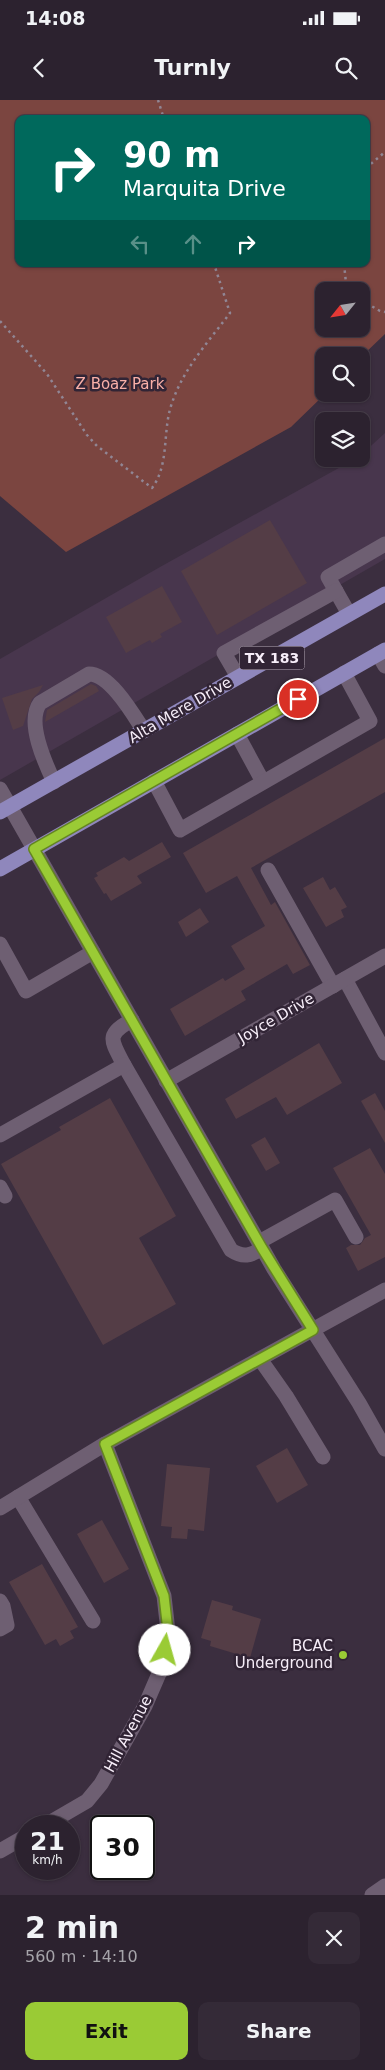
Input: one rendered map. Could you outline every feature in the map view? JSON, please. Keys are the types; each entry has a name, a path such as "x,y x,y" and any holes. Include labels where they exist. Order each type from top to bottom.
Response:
{"main road":[{"name":"Alta Mere Drive","path":"5,809 385,594"},
{"path":"0,869 344,673 383,656"}],"street":[{"path":"349,614 328,577 385,544"},
{"path":"238,678 224,654 336,591"},
{"path":"154,781 180,830 370,722 344,673"},
{"path":"54,782 44,762 37,736 36,708 40,703 88,674 96,674 118,693 144,730"},
{"path":"236,734 263,782"},
{"path":"0,789 5,809 34,849 261,1245 359,1403 385,1449"},
{"path":"268,870 385,1053"},
{"path":"0,944 26,991 93,952"},
{"name":"Joyce Drive","path":"166,1081 385,956"},
{"path":"132,1020 116,1029 113,1034 115,1049 231,1250 238,1255 253,1254 261,1245 335,1200 356,1237"},
{"path":"0,1134 124,1065"},
{"path":"0,1508 105,1444 385,1290"},
{"path":"260,1359 286,1396 323,1456"},
{"name":"Hill Avenue","path":"63,1815 87,1801 100,1784 145,1706 161,1669 168,1631 164,1596 105,1444"},
{"path":"18,1497 93,1621"},
{"path":"0,1601 3,1606 7,1626 0,1629"},
{"path":"0,1851 15,1842"},
{"path":"372,1895 385,1886"}],"path":[{"path":"158,100 163,115"},
{"path":"370,165 385,152"},
{"path":"0,321 47,374 87,436 97,446 152,488 160,477 172,403 194,360 230,313 215,267"},
{"path":"344,267 346,282"},
{"path":"370,306 380,312 385,312"}],"shaded area":[{"path":"385,433 385,559 0,780 0,659 160,567 341,467 370,467 370,447"}],"green space":[{"name":"Z Boaz Park","path":"0,100 385,100 385,334 370,348 315,347 315,402 317,402 291,427 66,552 0,496"}],"building":[{"path":"270,520 307,583 217,635 181,571"},
{"path":"162,586 182,622 160,634 162,637 152,643 150,640 126,653 106,617"},
{"path":"91,684 96,686 99,691 45,722 47,710"},
{"path":"43,685 32,699 23,726 13,730 2,698"},
{"path":"385,738 385,792 251,868 271,905 275,902 310,965 293,974 287,964 241,991 246,1000 185,1036 170,1009 223,978 225,981 245,969 231,946 265,926 237,876 206,893 183,853"},
{"path":"162,842 171,857 137,876 142,883 111,901 94,878 98,876 96,873 124,857 129,861"},
{"path":"323,877 330,890 335,887 347,907 341,910 344,917 326,927 303,888"},
{"path":"200,908 209,922 186,937 178,922"},
{"path":"319,1043 342,1083 287,1115 276,1097 236,1119 225,1099"},
{"path":"375,1093 385,1111 385,1143 361,1101"},
{"path":"110,1098 176,1216 139,1238 176,1304 103,1345 1,1164 61,1130 59,1127"},
{"path":"265,1137 280,1163 266,1171 251,1145"},
{"path":"370,1148 385,1174 385,1257 358,1271 346,1248 351,1245 360,1245 365,1238 371,1235 333,1168"},
{"path":"287,1448 308,1485 277,1503 256,1466"},
{"path":"167,1464 210,1468 204,1531 188,1529 187,1539 171,1538 172,1527 161,1526"},
{"path":"102,1520 129,1569 104,1583 77,1534"},
{"path":"42,1564 78,1627 70,1631 74,1638 60,1646 56,1639 45,1645 9,1582"},
{"path":"212,1600 233,1606 232,1610 261,1619 250,1658 210,1646 211,1641 201,1638"}],"place":[{"name":"BCAC Underground","path":"343,1655"}],"route":[{"path":"165,1650 168,1631 164,1596 105,1444 313,1330 274,1269 34,849 298,699"}]}
